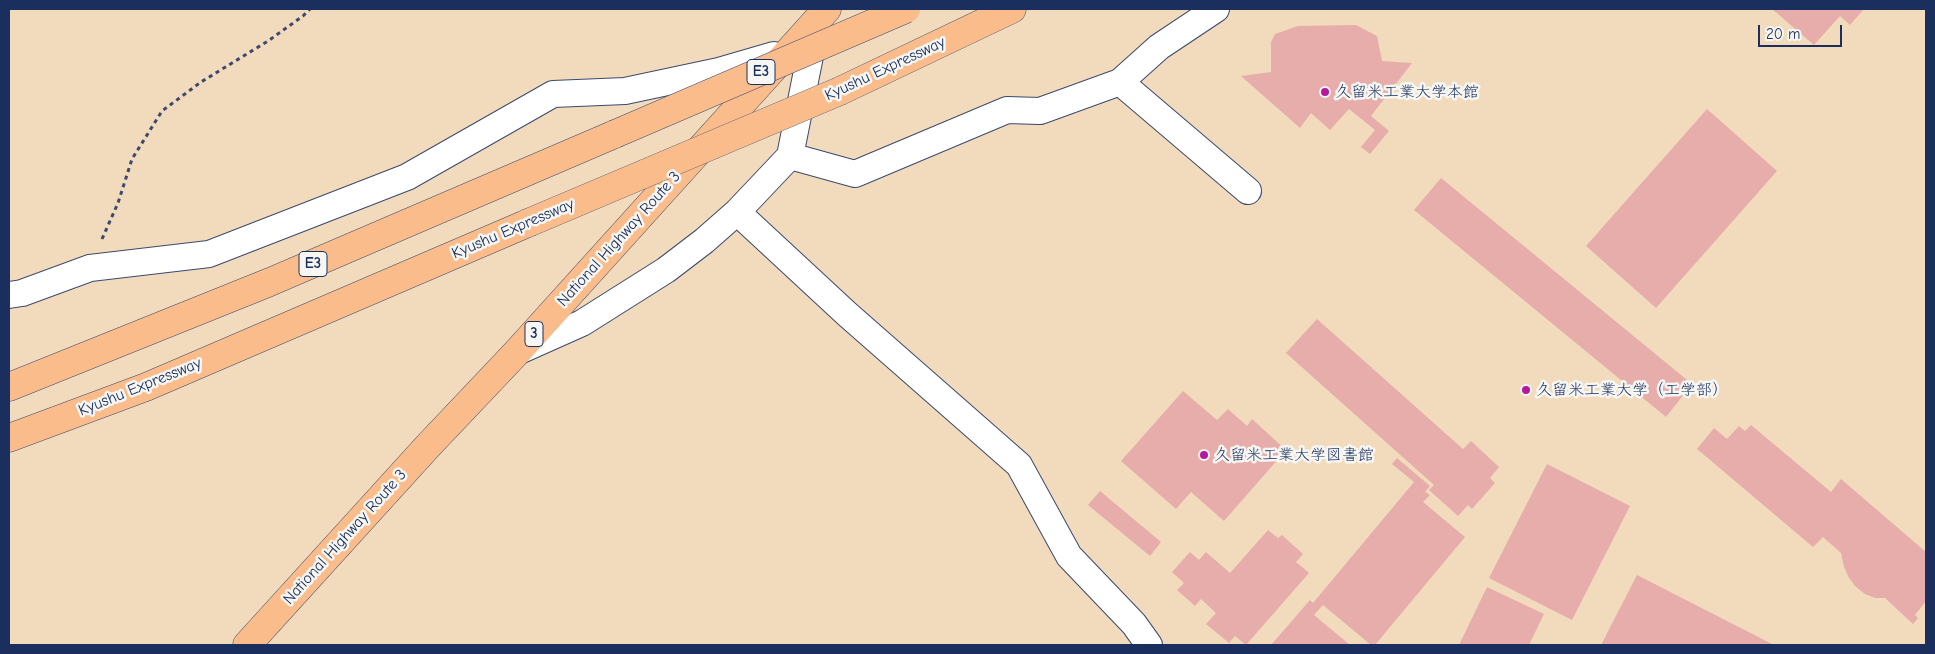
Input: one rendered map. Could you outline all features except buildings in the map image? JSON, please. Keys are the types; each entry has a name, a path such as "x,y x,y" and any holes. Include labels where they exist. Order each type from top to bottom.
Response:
{"highway":[{"name":"E3","path":"9,386 270,282 906,9"},
{"name":"Kyushu Expressway","path":"9,438 146,387 840,91 1012,9"},
{"name":"National Highway Route 3","path":"247,645 427,447 517,352 822,14"}],"street":[{"path":"790,156 855,174 1007,110 1040,111 1120,82 1159,47 1216,9"},
{"path":"517,352 582,322 658,275 704,241 737,212 790,156 822,14"},
{"path":"9,295 22,293 90,268 209,254 406,177 553,94 625,91 719,72 789,51"},
{"path":"1120,82 1248,191"},
{"path":"737,212 847,314 1019,465 1069,556 1134,624 1149,645"}],"path":[{"path":"90,268 118,203 132,159 162,111 201,82 268,41 310,9"}],"place":[{"name":"久留米工業大学本館","path":"1325,92"},
{"name":"久留米工業大学（工学部）","path":"1526,390"},
{"name":"久留米工業大学図書館","path":"1204,455"}]}
